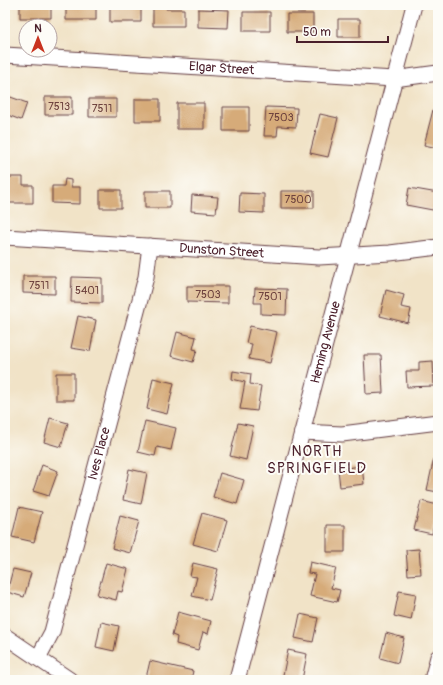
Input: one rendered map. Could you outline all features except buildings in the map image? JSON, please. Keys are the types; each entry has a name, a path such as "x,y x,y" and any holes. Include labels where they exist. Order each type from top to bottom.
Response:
{"street":[{"name":"Heming Avenue","path":"237,680 414,5"},
{"name":"Elgar Street","path":"5,56 394,79 438,73"},
{"name":"Dunston Street","path":"5,237 319,257 390,253 438,247"},
{"name":"Ives Place","path":"38,658 52,632 146,277 150,246"},
{"path":"302,432 342,434 438,422"},
{"path":"5,636 70,680"},
{"path":"432,680 438,657"}],"district":[{"name":"NORTH SPRINGFIELD","path":"317,460"}]}
